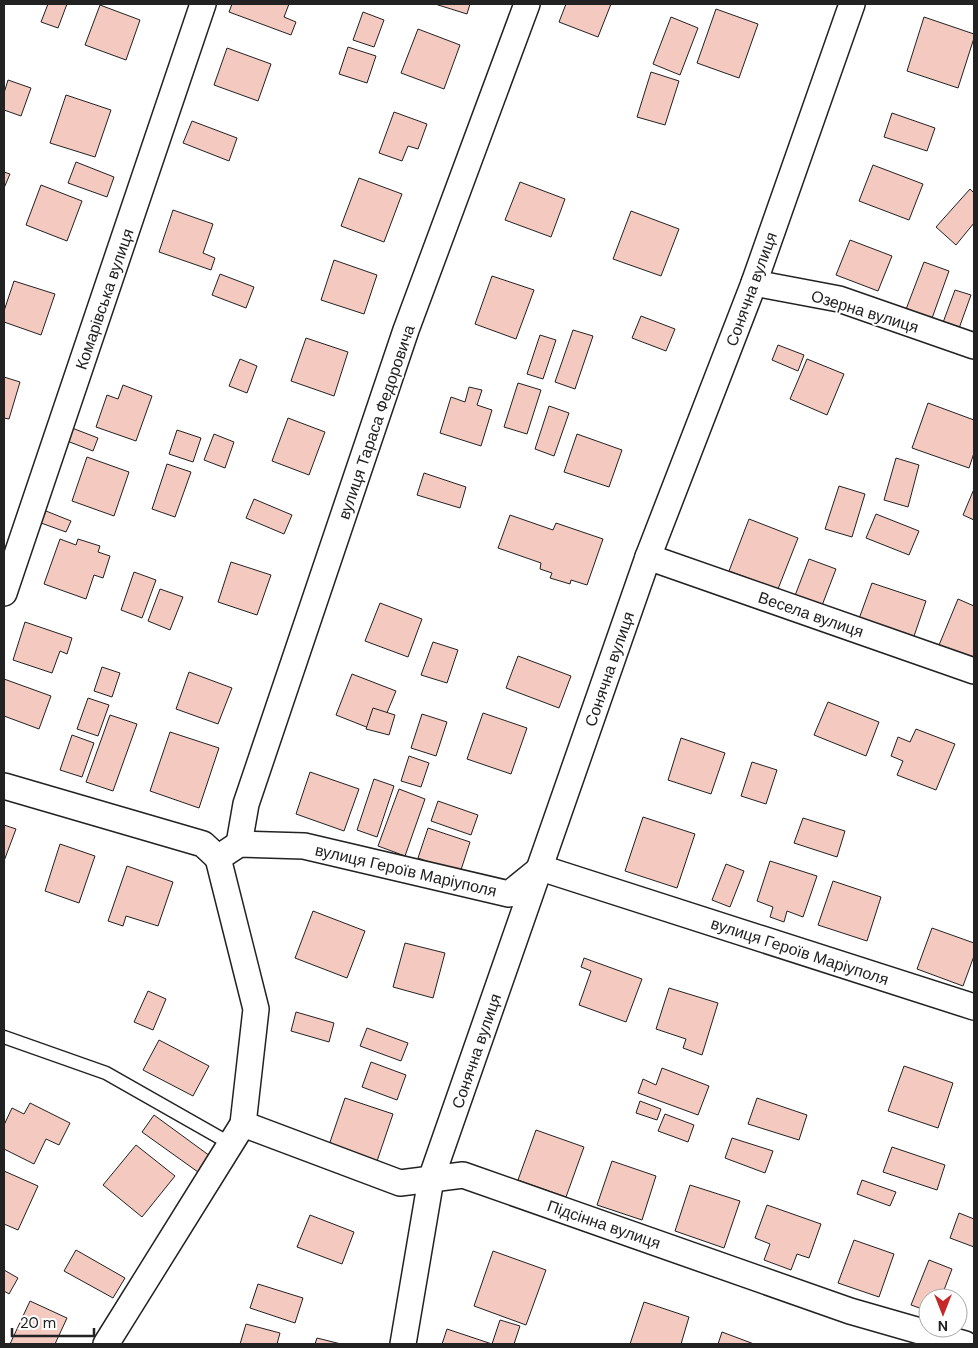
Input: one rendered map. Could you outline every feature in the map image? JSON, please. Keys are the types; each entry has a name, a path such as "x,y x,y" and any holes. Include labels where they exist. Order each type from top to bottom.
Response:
{"street":[{"name":"Комарівська вулиця","path":"4,593 203,4"},
{"name":"вулиця Тараса Федоровича","path":"239,844 246,804 406,330 527,4"},
{"name":"Сонячна вулиця","path":"402,1344 431,1179 648,557 754,283 852,4"},
{"name":"Озерна вулиця","path":"754,283 839,299 974,346"},
{"name":"Весела вулиця","path":"648,557 974,671"},
{"path":"4,786 203,844 218,858 256,1009 237,1134 106,1344"},
{"path":"218,858 239,844"},
{"name":"вулиця Героїв Маріуполя","path":"239,844 304,846 509,894 541,868 974,1007"},
{"name":"Підсінна вулиця","path":"237,1134 400,1183 463,1175 850,1311 966,1344"}],"lane":[{"path":"4,1037 106,1073 237,1134"}],"building":[{"path":"48,4 67,4 58,28 41,22"},
{"path":"232,4 289,4 284,17 296,22 291,35 229,12"},
{"path":"435,4 470,4 467,14"},
{"path":"566,4 611,4 598,37 559,22"},
{"path":"100,5 140,20 126,60 85,45"},
{"path":"716,9 758,24 739,78 697,63"},
{"path":"363,12 384,20 374,47 353,40"},
{"path":"671,17 698,28 680,75 653,64"},
{"path":"924,17 974,34 958,88 907,71"},
{"path":"418,29 460,45 444,89 401,73"},
{"path":"348,47 376,56 367,83 339,74"},
{"path":"227,48 271,64 258,101 214,85"},
{"path":"651,72 679,81 665,125 637,117"},
{"path":"8,80 31,88 21,116 4,110 4,93"},
{"path":"66,95 111,110 95,157 50,143"},
{"path":"394,112 427,124 418,149 408,146 402,161 379,153"},
{"path":"892,113 935,128 927,151 884,137"},
{"path":"192,121 237,138 229,161 183,143"},
{"path":"76,162 114,177 107,197 68,183"},
{"path":"873,165 923,184 909,220 859,201"},
{"path":"4,172 10,174 4,188"},
{"path":"359,178 402,194 384,242 341,226"},
{"path":"520,182 565,199 551,237 505,220"},
{"path":"41,185 82,201 67,241 26,225"},
{"path":"970,189 974,193 974,223 956,245 936,227"},
{"path":"173,210 213,224 203,253 215,258 211,270 159,252"},
{"path":"631,211 679,229 661,276 613,259"},
{"path":"850,240 892,256 878,291 836,275"},
{"path":"334,260 377,275 364,314 321,300"},
{"path":"924,262 949,271 931,321 905,312"},
{"path":"220,274 254,287 246,308 212,295"},
{"path":"492,276 534,290 516,339 475,324"},
{"path":"14,281 55,294 41,335 4,322 4,311"},
{"path":"955,290 971,295 957,334 941,328"},
{"path":"641,316 675,329 666,351 632,338"},
{"path":"573,330 593,336 575,389 555,382"},
{"path":"540,335 556,340 543,379 527,374"},
{"path":"306,338 348,352 334,396 291,381"},
{"path":"778,345 804,355 798,371 772,360"},
{"path":"240,359 257,366 247,393 229,386"},
{"path":"807,359 844,374 827,415 790,399"},
{"path":"4,377 20,382 9,419 4,418"},
{"path":"518,383 541,390 527,434 504,427"},
{"path":"123,385 152,396 136,441 96,427 107,395 118,399"},
{"path":"469,387 482,390 477,405 492,410 481,446 440,433 451,397 465,402"},
{"path":"928,403 974,420 974,453 969,468 912,448"},
{"path":"549,406 569,413 554,456 535,449"},
{"path":"288,418 325,432 309,475 272,461"},
{"path":"72,428 98,438 93,451 67,441"},
{"path":"177,430 201,438 193,462 169,454"},
{"path":"214,434 234,442 225,468 204,460"},
{"path":"577,434 622,450 609,487 564,472"},
{"path":"87,457 129,472 114,516 72,501"},
{"path":"896,458 919,465 908,507 884,500"},
{"path":"167,464 191,472 175,517 152,509"},
{"path":"424,473 466,487 460,508 417,495"},
{"path":"839,486 865,494 852,537 825,529"},
{"path":"974,489 974,520 963,515"},
{"path":"254,499 292,515 284,534 246,518"},
{"path":"46,511 71,521 66,532 41,523"},
{"path":"876,514 919,531 909,555 866,538"},
{"path":"510,515 553,530 556,523 603,539 587,585 571,580 570,584 550,578 552,573 540,569 541,563 498,548"},
{"path":"749,519 798,538 778,589 729,571"},
{"path":"60,539 76,545 78,539 100,546 98,552 110,556 103,578 94,575 86,599 44,584"},
{"path":"809,559 836,569 818,616 791,606"},
{"path":"231,562 271,575 257,615 218,602"},
{"path":"134,572 156,580 142,618 121,610"},
{"path":"872,583 926,601 911,645 856,627"},
{"path":"160,589 183,597 170,630 148,621"},
{"path":"958,599 974,606 974,666 937,650"},
{"path":"380,603 422,619 408,657 365,641"},
{"path":"25,622 72,638 67,654 60,651 52,673 13,660"},
{"path":"433,642 458,650 447,683 421,675"},
{"path":"518,656 571,676 559,708 506,688"},
{"path":"102,667 120,673 112,697 94,691"},
{"path":"189,672 232,688 218,724 176,709"},
{"path":"352,674 396,691 379,732 336,715"},
{"path":"4,679 51,696 39,729 4,716"},
{"path":"88,698 109,705 98,736 77,729"},
{"path":"828,702 879,722 866,756 814,735"},
{"path":"373,708 395,715 389,735 366,729"},
{"path":"483,713 527,728 511,774 467,759"},
{"path":"422,714 447,722 436,756 411,748"},
{"path":"110,715 137,724 113,791 86,782"},
{"path":"916,729 955,744 936,790 897,775 903,761 891,756 898,737 910,742"},
{"path":"170,732 219,748 199,808 150,791"},
{"path":"72,735 94,743 82,777 60,770"},
{"path":"681,738 725,753 711,794 668,780"},
{"path":"409,756 429,763 421,787 401,781"},
{"path":"752,762 777,770 766,804 741,796"},
{"path":"310,772 359,789 344,831 296,814"},
{"path":"374,779 394,786 377,837 357,830"},
{"path":"399,789 425,799 405,856 378,846"},
{"path":"438,801 478,815 471,835 431,821"},
{"path":"643,817 695,834 677,888 625,871"},
{"path":"803,818 845,831 837,857 794,843"},
{"path":"4,825 16,829 4,861"},
{"path":"428,828 470,842 460,873 418,858"},
{"path":"60,844 95,856 79,903 45,891"},
{"path":"770,861 817,876 803,917 787,911 784,922 770,917 773,907 757,901"},
{"path":"726,864 744,871 730,907 712,900"},
{"path":"127,866 173,882 158,926 126,916 123,926 108,921"},
{"path":"833,881 881,897 867,941 818,925"},
{"path":"313,911 365,931 347,978 295,958"},
{"path":"932,928 974,943 974,956 963,986 917,969"},
{"path":"405,943 445,953 433,998 393,987"},
{"path":"584,958 642,979 626,1022 579,1005 591,971 581,967"},
{"path":"669,988 718,1003 702,1055 683,1048 686,1039 656,1029"},
{"path":"148,991 166,999 153,1030 134,1022"},
{"path":"296,1012 334,1023 329,1042 291,1031"},
{"path":"367,1028 408,1043 401,1061 360,1046"},
{"path":"159,1040 209,1066 193,1096 143,1070"},
{"path":"371,1062 406,1075 397,1100 362,1087"},
{"path":"904,1066 953,1083 938,1128 888,1111"},
{"path":"662,1068 709,1086 698,1115 638,1093 643,1079 656,1085"},
{"path":"345,1098 393,1114 375,1167 327,1151"},
{"path":"757,1098 807,1115 799,1140 748,1124"},
{"path":"640,1101 661,1109 657,1120 636,1113"},
{"path":"30,1103 70,1123 59,1145 46,1139 34,1164 4,1149 4,1125 12,1108 24,1114"},
{"path":"665,1114 694,1125 688,1142 658,1131"},
{"path":"154,1115 210,1156 198,1172 142,1132"},
{"path":"536,1130 584,1147 566,1197 518,1180"},
{"path":"732,1138 773,1151 765,1173 725,1158"},
{"path":"136,1145 175,1176 142,1217 103,1185"},
{"path":"892,1147 945,1165 937,1190 883,1172"},
{"path":"612,1161 656,1176 642,1220 597,1205"},
{"path":"4,1171 38,1186 18,1230 4,1224"},
{"path":"862,1180 896,1192 890,1206 857,1194"},
{"path":"690,1185 740,1201 724,1248 675,1231"},
{"path":"767,1205 821,1224 809,1258 797,1254 791,1270 764,1260 770,1244 755,1238"},
{"path":"959,1213 974,1219 974,1247 950,1238"},
{"path":"310,1215 354,1232 342,1264 297,1247"},
{"path":"854,1240 894,1254 879,1297 838,1283"},
{"path":"76,1250 125,1278 113,1298 64,1271"},
{"path":"493,1251 546,1270 526,1325 474,1306"},
{"path":"929,1260 952,1269 945,1288 918,1288 918,1307 911,1305"},
{"path":"4,1270 18,1278 9,1294 4,1291"},
{"path":"258,1284 303,1298 295,1323 250,1308"},
{"path":"30,1301 67,1318 55,1344 10,1344"},
{"path":"644,1302 689,1317 681,1344 630,1344"},
{"path":"500,1320 520,1326 514,1344 492,1344"},
{"path":"246,1324 280,1333 277,1344 240,1344"},
{"path":"447,1329 492,1344 442,1344"},
{"path":"722,1332 754,1344 718,1344"},
{"path":"317,1338 341,1344 315,1344"}]}
